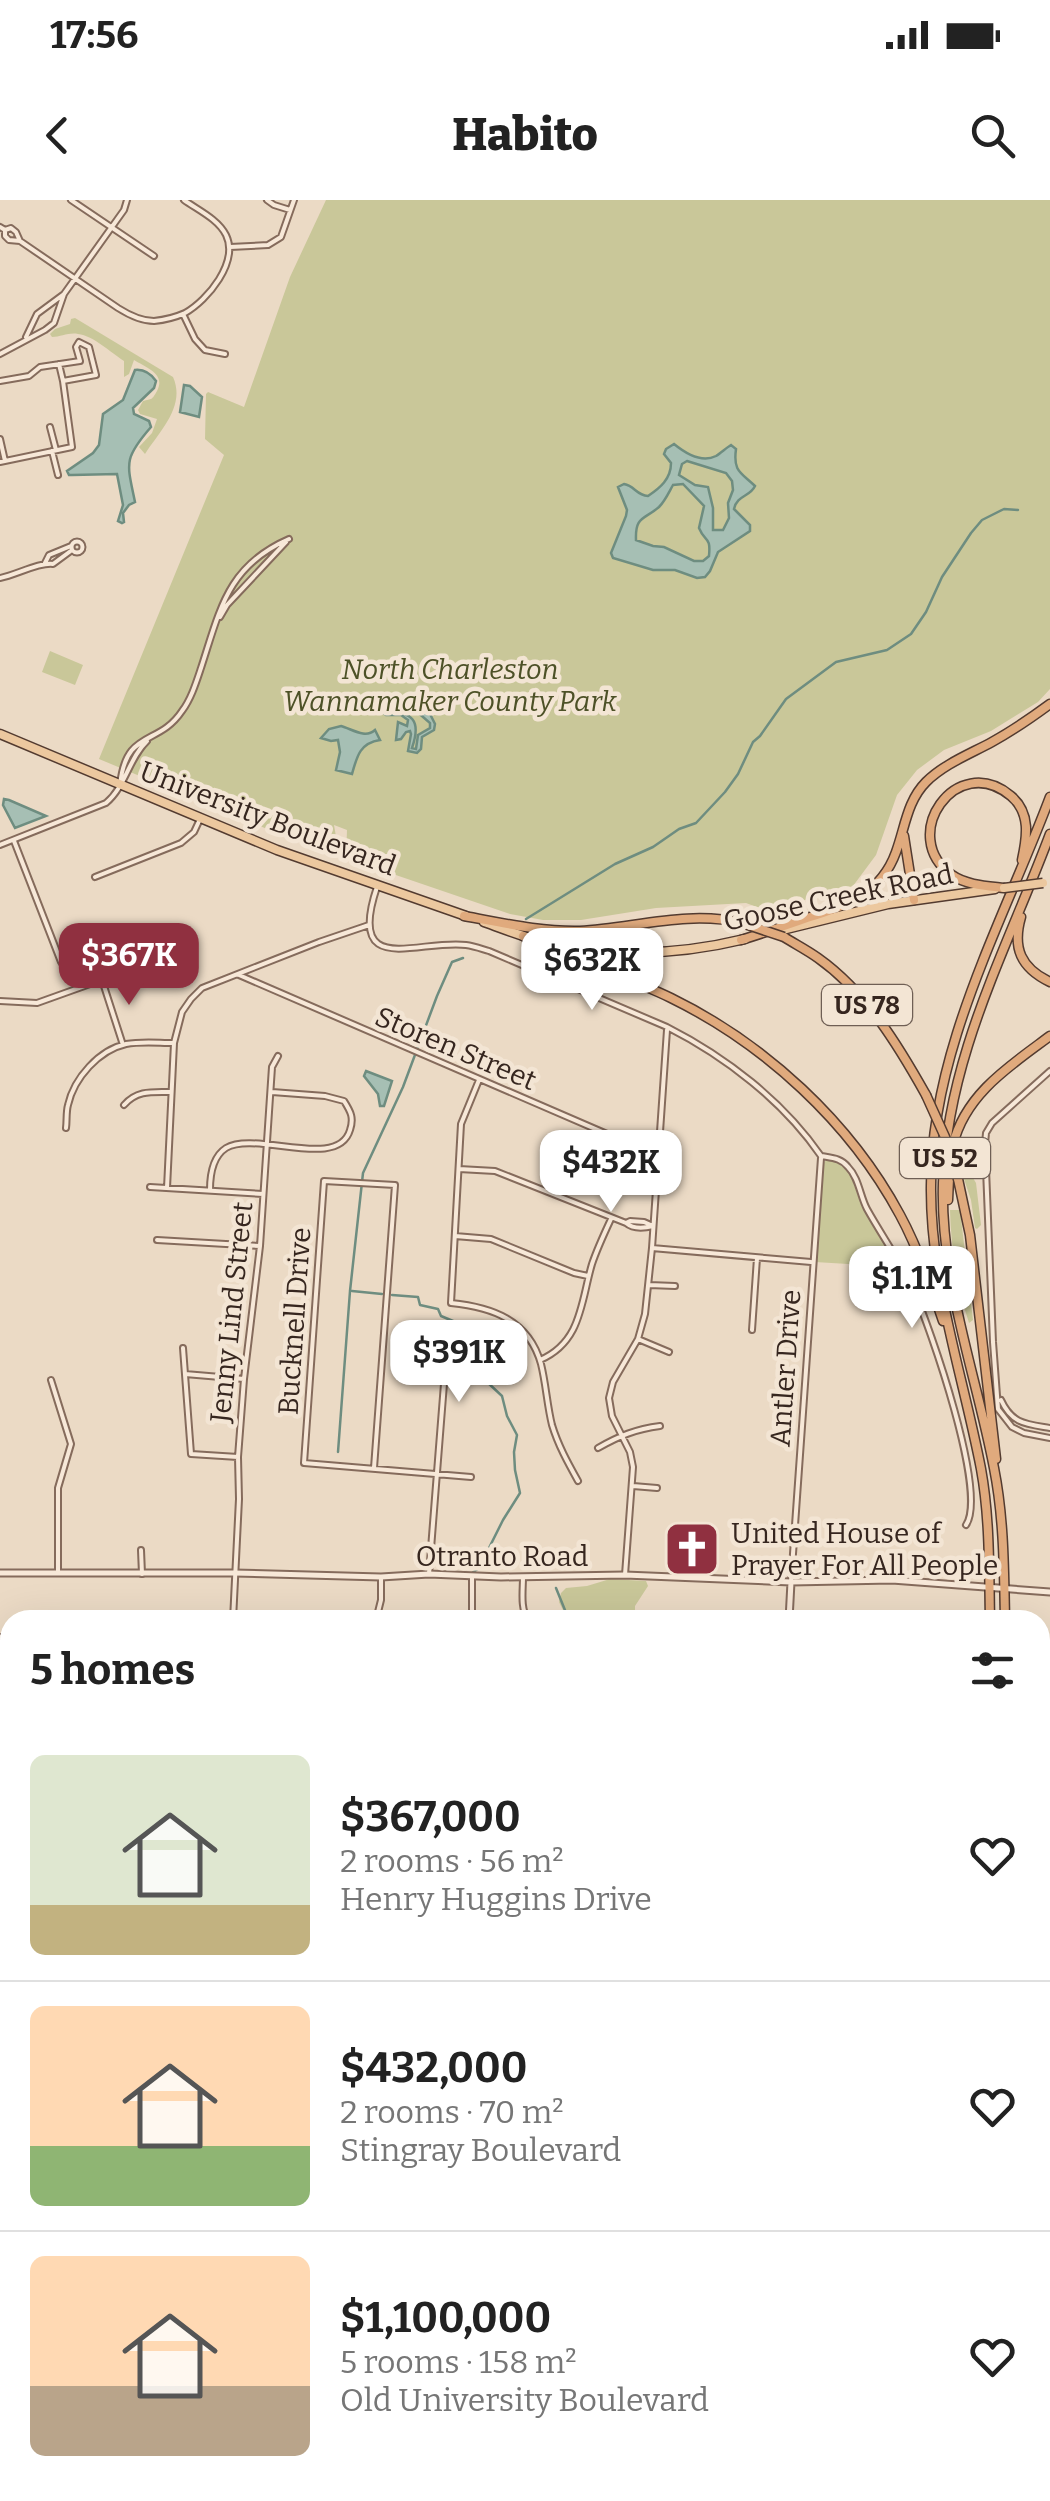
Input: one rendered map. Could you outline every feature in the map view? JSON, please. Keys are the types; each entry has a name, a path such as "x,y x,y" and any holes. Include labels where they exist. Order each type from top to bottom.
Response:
{"highway":[{"path":"741,940 860,898 892,864 913,799 922,786 936,773 1050,704"},
{"path":"1004,888 962,880 950,874 935,854 930,825 943,798 956,788 983,783 995,786 1016,800 1026,820 1026,844 1006,908"},
{"name":"US 52","path":"990,1610 982,1475 941,1290 931,1184 942,1088 958,1034 1050,797"},
{"path":"904,831 914,900"},
{"name":"US 52","path":"1005,1610 998,1494 953,1288 943,1184 954,1093 976,1018 1050,834"},
{"path":"1044,852 1016,933 1023,961 1050,982"},
{"name":"US 78","path":"464,916 566,931 672,919 730,920 784,937 820,959 853,989 904,1056 945,1137 958,1179 976,1277 998,1494"},
{"name":"US 78","path":"523,936 550,951 642,984 705,1016 742,1039 826,1112 863,1158 899,1213 931,1285 961,1376"},
{"path":"947,1249 950,1164 957,1132 988,1084 1050,1036"}],"main road":[{"name":"University Boulevard","path":"0,734 277,850 523,936"},
{"name":"Goose Creek Road","path":"523,936 587,950 628,953 702,949 914,900 1047,883"}],"street":[{"path":"71,200 154,256"},
{"path":"0,354 54,323 64,294 128,200"},
{"path":"20,241 11,228 2,228 8,240 20,241 134,318 149,322 183,314 219,279 230,247 220,224 184,200"},
{"path":"267,200 291,210"},
{"path":"230,247 268,245 282,238 294,200"},
{"path":"23,341 37,314 64,294"},
{"path":"183,314 205,350 225,354"},
{"path":"63,381 96,376 90,347 79,342 76,346 80,361"},
{"path":"0,381 29,376 40,367 92,358"},
{"path":"0,439 3,462 72,447 60,364"},
{"path":"50,428 58,475"},
{"path":"0,845 112,798 134,746 169,726 182,712 223,600 243,570 272,546 289,539 227,604 215,626"},
{"path":"0,578 18,575 45,563 52,553 72,548 53,564 45,563"},
{"path":"95,878 181,843 194,832 201,817"},
{"path":"14,840 62,962"},
{"path":"378,886 371,905 370,925 378,944 390,949 468,945 667,1028 707,1050 776,1104 802,1128 821,1156 846,1164 866,1207 898,1258 930,1331 953,1401 962,1444 972,1502 971,1518 966,1525"},
{"path":"167,1188 174,1043 190,998 202,988 370,925"},
{"path":"0,1000 37,1003 171,956 183,956"},
{"name":"Storen Street","path":"238,974 658,1156"},
{"path":"102,981 123,1045"},
{"path":"625,1576 633,1486 630,1452 612,1416 610,1398 613,1382 638,1340 649,1285 667,1028"},
{"path":"66,1128 68,1105 76,1084 94,1062 123,1045 174,1043"},
{"name":"Jenny Lind Street","path":"233,1610 244,1379 260,1246 272,1067 278,1056"},
{"path":"1050,1071 992,1123 986,1133 985,1164 998,1409 1012,1428 1050,1438"},
{"path":"479,1080 461,1124 452,1303 494,1310 524,1332 540,1360 557,1440 578,1481"},
{"path":"124,1105 140,1093 171,1092"},
{"path":"210,1190 210,1175 223,1149 266,1145 322,1150 340,1145 349,1135 352,1116 344,1101 270,1092"},
{"name":"Antler Drive","path":"791,1582 821,1156"},
{"path":"459,1170 495,1172 629,1226 653,1226"},
{"name":"Bucknell Drive","path":"324,1181 395,1185 374,1468 304,1463 324,1181"},
{"path":"150,1187 263,1194"},
{"path":"540,1360 562,1346 580,1316 593,1261 610,1219"},
{"path":"455,1236 491,1239 589,1276"},
{"path":"157,1240 260,1246"},
{"path":"652,1248 813,1263"},
{"path":"752,1330 757,1258"},
{"path":"649,1285 675,1286"},
{"path":"429,1574 448,1333"},
{"path":"638,1340 669,1352"},
{"path":"184,1348 191,1454 238,1457"},
{"path":"185,1374 244,1379"},
{"path":"51,1380 71,1444 58,1488 58,1573"},
{"path":"999,1396 1012,1419 1050,1428"},
{"path":"598,1448 622,1434 660,1426"},
{"path":"374,1468 471,1478"},
{"path":"633,1486 657,1488"},
{"path":"140,1550 142,1574"},
{"name":"Otranto Road","path":"0,1573 892,1580 1050,1592"},
{"path":"472,1576 472,1610"},
{"path":"523,1576 524,1610"},
{"path":"378,1610 380,1578"},
{"path":"790,1610 791,1582"}],"green space":[{"name":"North Charleston Wannamaker County Park","path":"326,200 1050,200 1050,689 1038,702 991,731 944,750 917,770 897,795 876,855 853,886 767,911 746,903 656,908 581,920 543,920 510,914 346,858 347,830 334,825 338,848 330,850 279,834 99,759 224,455 205,439 206,394 244,407 290,277"},
{"path":"75,318 173,377 174,408 145,454 139,447 152,433 157,419 138,410 157,391 157,376 134,360 124,377 124,361 84,335 52,337 55,329"},
{"path":"50,651 83,665 75,685 42,672"},
{"path":"832,1159 849,1171 862,1207 898,1267 815,1262 823,1164"},
{"path":"959,1164 966,1166 976,1183 981,1225 977,1229 971,1200"},
{"path":"950,1210 960,1210 973,1320 969,1323 955,1267"},
{"path":"610,1579 646,1581 648,1586 635,1610 563,1610 559,1602 566,1588"}],"shaded area":[{"path":"135,370 147,372 156,381 154,388 133,408 134,414 149,421 151,427 132,455 129,470 135,502 123,513 122,523 118,521 123,505 117,474 69,475 67,471 99,445 103,414 123,400"},
{"path":"184,385 202,397 199,417 180,412"},
{"path":"674,444 688,454 705,458 716,456 731,445 736,449 739,470 755,486 734,509 750,525 750,531 718,552 705,577 653,570 613,558 611,553 627,510 618,487 628,485 648,496 657,490 671,469 664,454","holes":["687,461 726,473 732,481 729,518 723,530 713,530 708,487 695,485 679,475","683,484 704,506 699,528 708,542 709,556 703,561 636,540 639,522 659,507 673,485"]},
{"path":"390,694 403,704 416,705 430,714 434,730 422,737 417,753 408,751 410,731 396,740 398,722 407,726 408,720 401,715 386,715 380,710 379,700","holes":["386,700 401,708 415,710 430,723 430,728 418,735 416,749 412,748 416,730 412,719 385,710"]},
{"path":"341,726 363,733 375,730 380,740 364,747 352,774 336,770 338,740 321,738 329,729"},
{"path":"4,799 46,816 15,828 3,805"},
{"path":"366,1071 392,1081 384,1106 380,1106 378,1094 364,1076"}],"waterway":[{"path":"526,919 615,864 696,823 725,792 753,742 786,699 836,662 887,650 911,634 942,577 982,520 1004,509 1018,510"},
{"path":"338,1452 363,1173 403,1087 452,962 463,958"},
{"path":"352,1291 382,1294"},
{"path":"392,1295 418,1297 420,1305 438,1309 441,1316 453,1321 470,1366 502,1396 517,1435 514,1452 520,1493 479,1568 472,1573"},
{"path":"556,1588 565,1610"}],"place":[{"name":"United House of Prayer For All People","path":"692,1549"}]}
